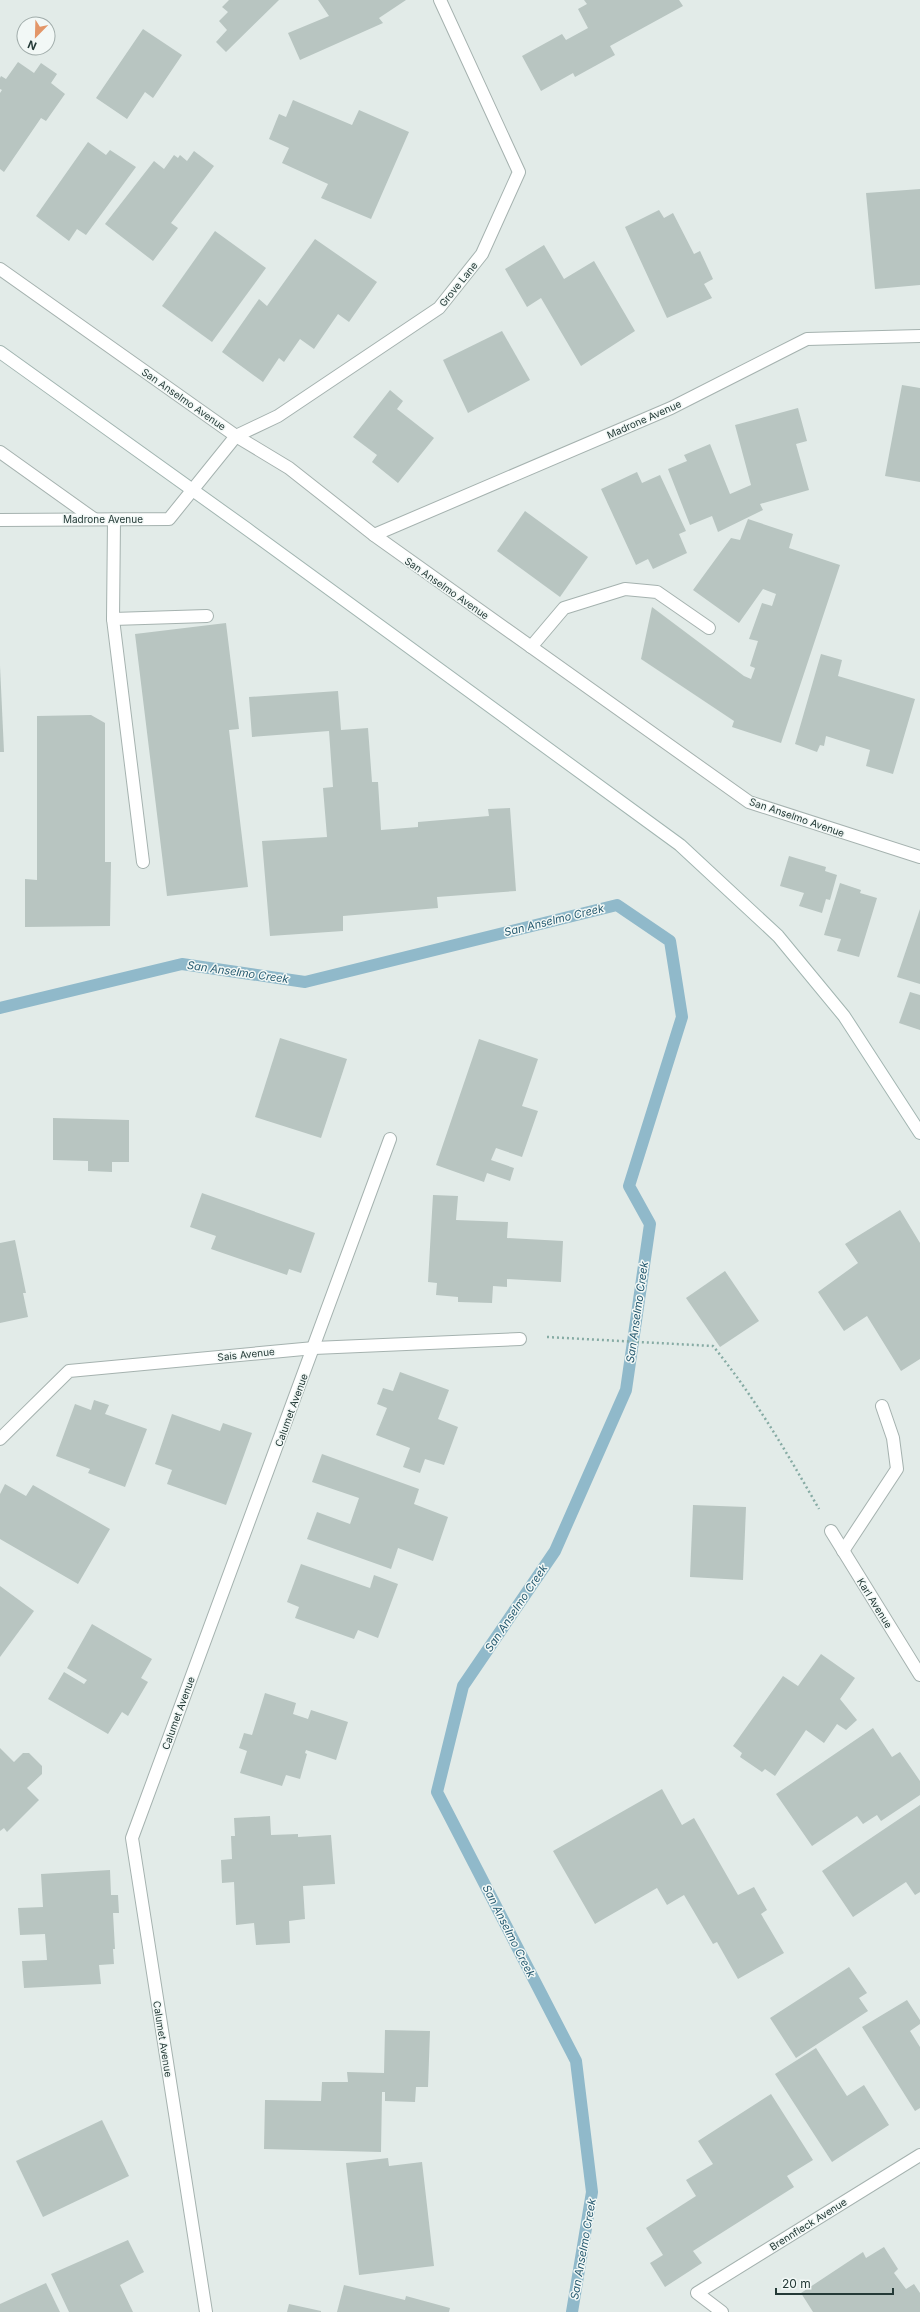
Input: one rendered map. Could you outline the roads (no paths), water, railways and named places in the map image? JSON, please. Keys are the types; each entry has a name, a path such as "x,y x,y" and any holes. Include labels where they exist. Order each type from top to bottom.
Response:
{"street":[{"name":"Grove Lane","path":"193,490 236,436 278,416 439,308 482,254 518,172 440,0"},
{"name":"San Anselmo Avenue","path":"0,268 236,436 289,468 374,535 749,802 920,857"},
{"name":"Madrone Avenue","path":"374,535 671,408 807,339 920,336"},
{"path":"0,352 193,490 680,845 778,936 844,1016 920,1133"},
{"path":"0,452 94,519"},
{"name":"Madrone Avenue","path":"0,520 169,519 193,490"},
{"path":"114,520 113,619 142,862"},
{"path":"530,647 564,608 626,589 657,592 709,628"},
{"path":"113,619 207,616"},
{"name":"Calumet Avenue","path":"206,2312 132,1838 390,1139"},
{"name":"Sais Avenue","path":"0,1439 69,1372 314,1348 520,1339"},
{"path":"843,1551 872,1510 897,1469 893,1438 882,1406"},
{"name":"Karl Avenue","path":"831,1530 920,1676"},
{"name":"Brennfleck Avenue","path":"722,2312 697,2293 920,2154"}],"waterway":[{"name":"San Anselmo Creek","path":"0,1008 182,964 305,982 617,905 670,941 682,1017 629,1186 650,1224 626,1390 555,1551 463,1686 437,1792 576,2061 592,2192 572,2312"}]}
